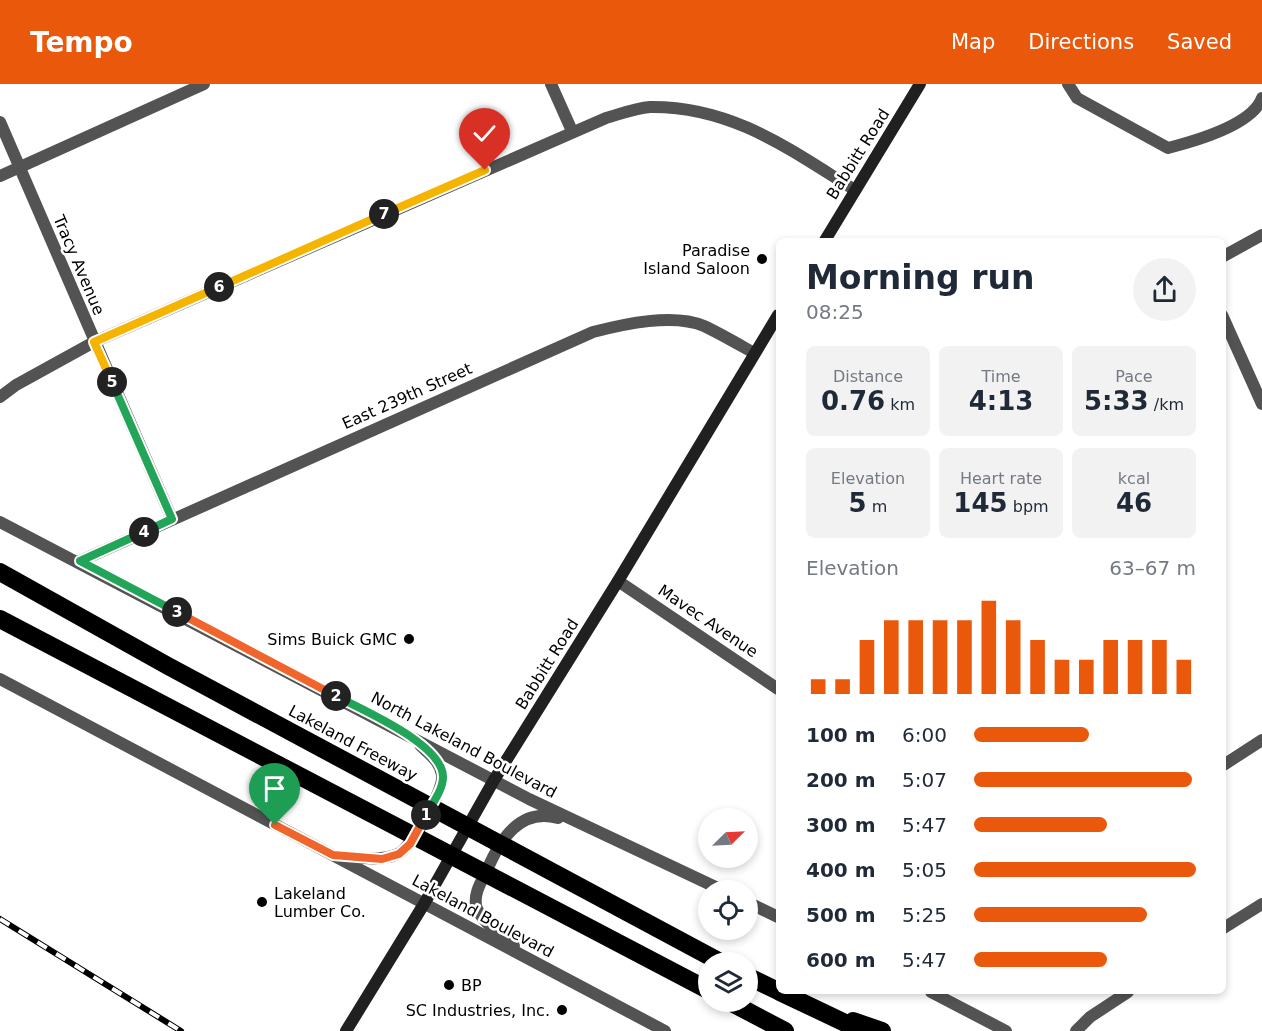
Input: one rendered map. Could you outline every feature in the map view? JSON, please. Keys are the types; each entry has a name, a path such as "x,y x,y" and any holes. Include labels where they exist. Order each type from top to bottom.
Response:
{"highway":[{"name":"Lakeland Freeway","path":"4,573 168,666 702,952"},
{"path":"0,619 233,739 397,829 698,985"},
{"path":"758,981 776,990"},
{"path":"786,994 862,1031"},
{"path":"749,1012 785,1031"},
{"path":"826,1012 882,1031"}],"main road":[{"name":"Babbitt Road","path":"826,238 920,84"},
{"name":"Babbitt Road","path":"346,1031 424,904 494,780 618,581 776,318"}],"street":[{"path":"0,176 204,84"},
{"path":"551,84 572,131"},
{"path":"1068,84 1077,98 1168,148 1205,139 1258,110 1262,98"},
{"path":"0,397 16,385 94,342 606,117 649,107 702,111 758,130 855,190"},
{"name":"Tracy Avenue","path":"0,122 172,519"},
{"path":"1226,255 1262,235"},
{"name":"East 239th Street","path":"80,561 593,332 626,323 660,320 702,325 754,353"},
{"path":"1226,324 1262,404"},
{"name":"North Lakeland Boulevard","path":"0,522 80,561 494,780 701,880"},
{"name":"Mavec Avenue","path":"618,581 776,688"},
{"name":"Lakeland Boulevard","path":"0,679 665,1031"},
{"path":"333,855 382,859 399,854 410,844 440,789 443,776 438,762 408,734"},
{"path":"1226,760 1262,741"},
{"path":"532,960 480,915 476,907 476,892 496,850 506,835 521,822 531,816 547,815 582,824"},
{"path":"1226,927 1262,904"},
{"path":"758,907 776,916"},
{"path":"935,994 1006,1031"},
{"path":"1076,1031 1090,1017 1125,994"}],"railway":[{"path":"0,919 181,1031"}],"place":[{"name":"Paradise Island Saloon","path":"762,259"},
{"name":"Sims Buick GMC","path":"409,639"},
{"name":"Lakeland Lumber Co.","path":"262,902"},
{"name":"BP","path":"449,985"},
{"name":"SC Industries, Inc.","path":"562,1010"}],"route":[{"path":"275,825 333,855 382,859 399,854 410,844 440,789 443,776 438,762 408,734 80,561 172,519 94,342 485,170"}]}
